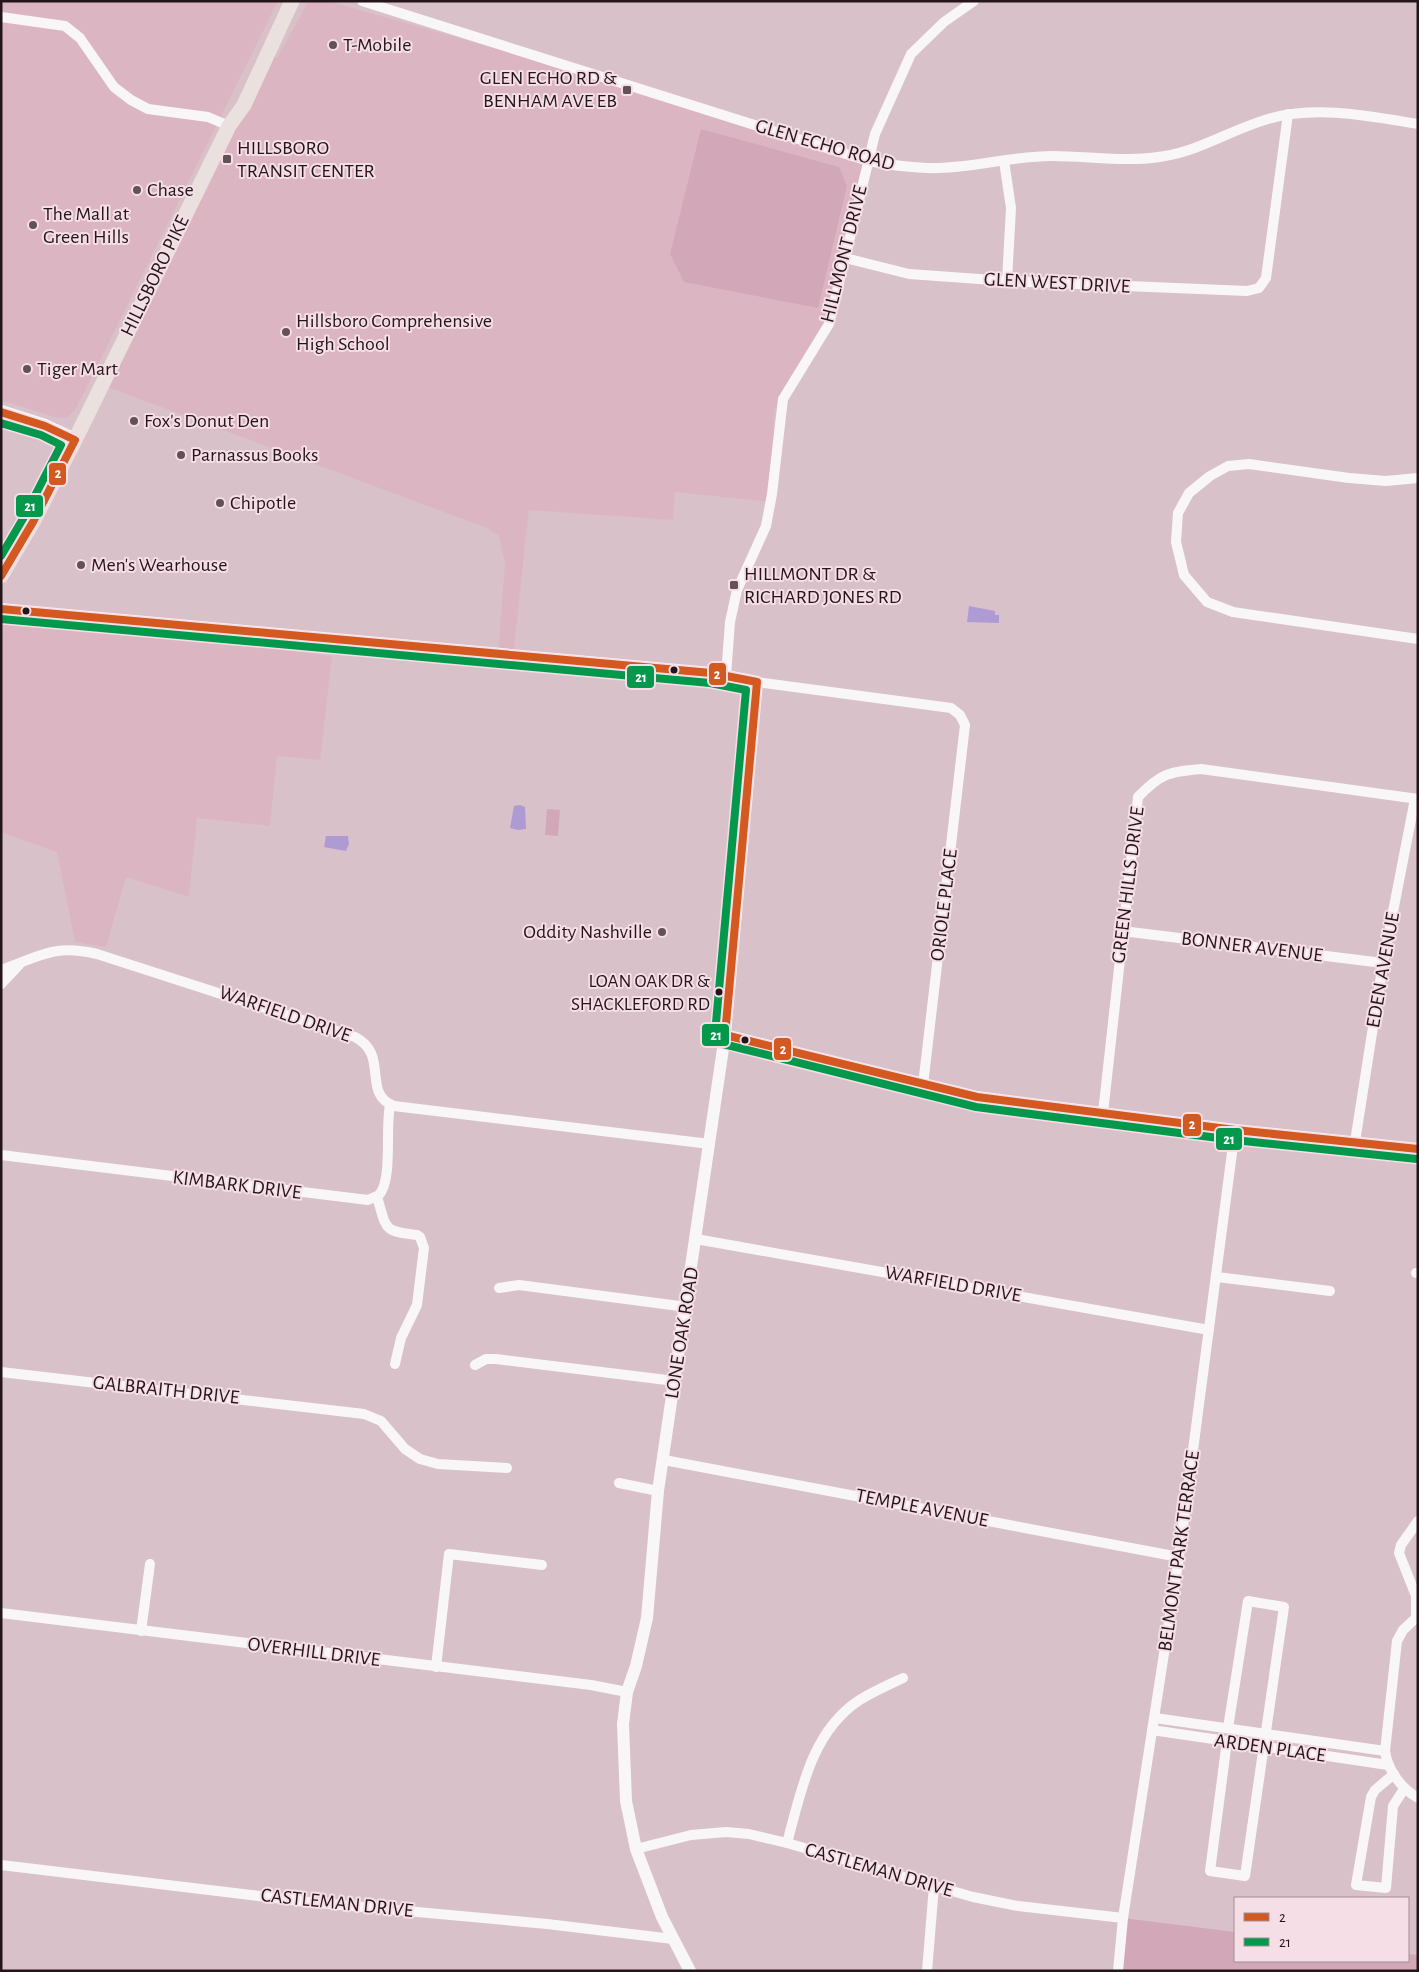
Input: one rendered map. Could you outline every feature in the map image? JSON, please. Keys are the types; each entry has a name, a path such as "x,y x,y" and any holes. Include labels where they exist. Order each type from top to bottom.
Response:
{"main road":[{"name":"HILLSBORO PIKE","path":"1,576 33,522 75,440 230,126 244,105 292,1"},
{"path":"1,412 45,426 75,440"}],"street":[{"name":"GLEN ECHO ROAD","path":"362,1 868,161 900,167 940,168 1050,156 1135,160 1164,157 1195,148 1266,119 1288,114 1326,112 1378,117 1418,124"},
{"name":"HILLMONT DRIVE","path":"726,676 730,622 737,590 766,526 772,494 782,399 829,324 874,134 911,54 944,22 974,1"},
{"path":"1,17 65,26 80,38 114,87 131,100 148,109 208,117 230,126"},
{"name":"GLEN WEST DRIVE","path":"845,258 908,274 1008,281 1247,291 1259,288 1266,278 1288,114"},
{"path":"1004,161 1011,208 1008,281"},
{"path":"1418,478 1386,481 1249,464 1228,466 1210,476 1189,493 1178,513 1176,542 1184,576 1207,602 1232,612 1418,639"},
{"path":"1,609 726,676 757,682"},
{"name":"ORIOLE PLACE","path":"757,682 951,708 960,714 965,725 923,1084"},
{"name":"LONE OAK ROAD","path":"690,1971 658,1908 636,1849 626,1801 623,1768 623,1724 627,1692 646,1623 658,1491 687,1307 725,1035 757,682"},
{"name":"GREEN HILLS DRIVE","path":"1103,1113 1138,796 1155,779 1178,771 1201,769 1416,799"},
{"name":"EDEN AVENUE","path":"1355,1142 1383,963 1416,799"},
{"name":"BONNER AVENUE","path":"1122,931 1383,963"},
{"name":"WARFIELD DRIVE","path":"1,970 54,950 68,948 136,965 350,1034 369,1047 374,1059 378,1091 382,1098 390,1105"},
{"path":"1,984 20,963"},
{"path":"725,1035 977,1096 1235,1130 1418,1149"},
{"path":"395,1364 401,1338 417,1305 424,1248 420,1237 417,1235 394,1232 386,1228 377,1197 382,1192 386,1178 386,1132 390,1105 710,1144"},
{"name":"BELMONT PARK TERRACE","path":"1118,1971 1123,1918 1179,1557 1235,1130"},
{"name":"KIMBARK DRIVE","path":"1,1155 350,1199 368,1200 377,1197"},
{"name":"WARFIELD DRIVE","path":"696,1238 1210,1330"},
{"path":"1217,1277 1330,1291"},
{"path":"499,1288 519,1285 687,1307"},
{"path":"475,1365 486,1359 496,1359 675,1382"},
{"name":"GALBRAITH DRIVE","path":"1,1372 364,1414 381,1421 405,1449 420,1459 438,1464 507,1468"},
{"name":"TEMPLE AVENUE","path":"664,1460 1179,1557"},
{"path":"619,1483 658,1491"},
{"path":"1418,1521 1401,1545 1399,1553 1416,1596 1417,1618 1402,1630 1397,1641 1384,1751 1391,1769 1404,1789 1418,1798"},
{"path":"436,1667 449,1554 542,1565"},
{"path":"141,1630 150,1564"},
{"path":"1227,1742 1210,1870 1245,1876 1284,1607 1248,1601 1228,1728"},
{"name":"OVERHILL DRIVE","path":"1,1613 591,1685 627,1692"},
{"path":"787,1843 809,1768 823,1738 844,1713 857,1702 903,1678"},
{"name":"ARDEN PLACE","path":"1155,1718 1384,1751"},
{"name":"ARDEN PLACE","path":"1152,1730 1391,1769"},
{"path":"1391,1769 1371,1797 1356,1885 1386,1888 1393,1806 1404,1789"},
{"name":"CASTLEMAN DRIVE","path":"636,1849 691,1835 726,1832 748,1834 787,1843 934,1886 1018,1906 1123,1918"},
{"name":"CASTLEMAN DRIVE","path":"1,1865 309,1902 548,1924 673,1939"},
{"path":"927,1971 934,1886"}],"shaded area":[{"path":"1,1 278,1 85,391 75,410 67,418 57,418 1,400"},
{"path":"328,1 508,52 868,161 834,307 783,399 774,410 771,502 675,492 673,520 529,510 513,656 498,655 505,563 499,536 487,528 102,385 267,54 277,58 308,2"},
{"path":"701,129 839,167 847,186 818,308 684,282 670,254"},
{"path":"969,606 995,611 995,615 999,615 999,623 967,622"},
{"path":"1,617 332,656 320,760 277,756 270,826 197,818 189,897 126,877 106,947 75,942 57,852 3,833 1,834"},
{"path":"520,805 525,807 526,829 510,828 514,806"},
{"path":"547,809 560,810 558,836 545,835"},
{"path":"326,836 348,836 349,844 346,851 324,847"},
{"path":"1123,1918 1234,1932 1234,1962 1409,1962 1409,1954 1418,1955 1418,1971 1118,1971"}],"transit line":[{"name":"2","path":"1,412 45,426 75,440 33,522 1,576"},
{"name":"21","path":"1,423 41,435 61,445 24,517 1,556"},
{"name":"2","path":"1,609 711,673 757,682 725,1035 977,1097 1235,1130 1418,1149"},
{"name":"21","path":"1,619 710,683 746,690 715,1034 719,1043 976,1107 1234,1140 1417,1159"}],"place":[{"name":"T-Mobile","path":"333,45"},
{"name":"GLEN ECHO RD & BENHAM AVE EB","path":"627,90"},
{"name":"HILLSBORO TRANSIT CENTER","path":"227,159"},
{"name":"Chase","path":"137,190"},
{"name":"The Mall at Green Hills","path":"33,225"},
{"name":"Hillsboro Comprehensive High School","path":"286,332"},
{"name":"Tiger Mart","path":"27,369"},
{"name":"Fox's Donut Den","path":"134,421"},
{"name":"Parnassus Books","path":"181,455"},
{"name":"Chipotle","path":"220,503"},
{"name":"Men's Wearhouse","path":"81,565"},
{"name":"HILLMONT DR & RICHARD JONES RD","path":"734,585"},
{"name":"Oddity Nashville","path":"662,932"},
{"name":"LOAN OAK DR & SHACKLEFORD RD","path":"719,992"}]}
